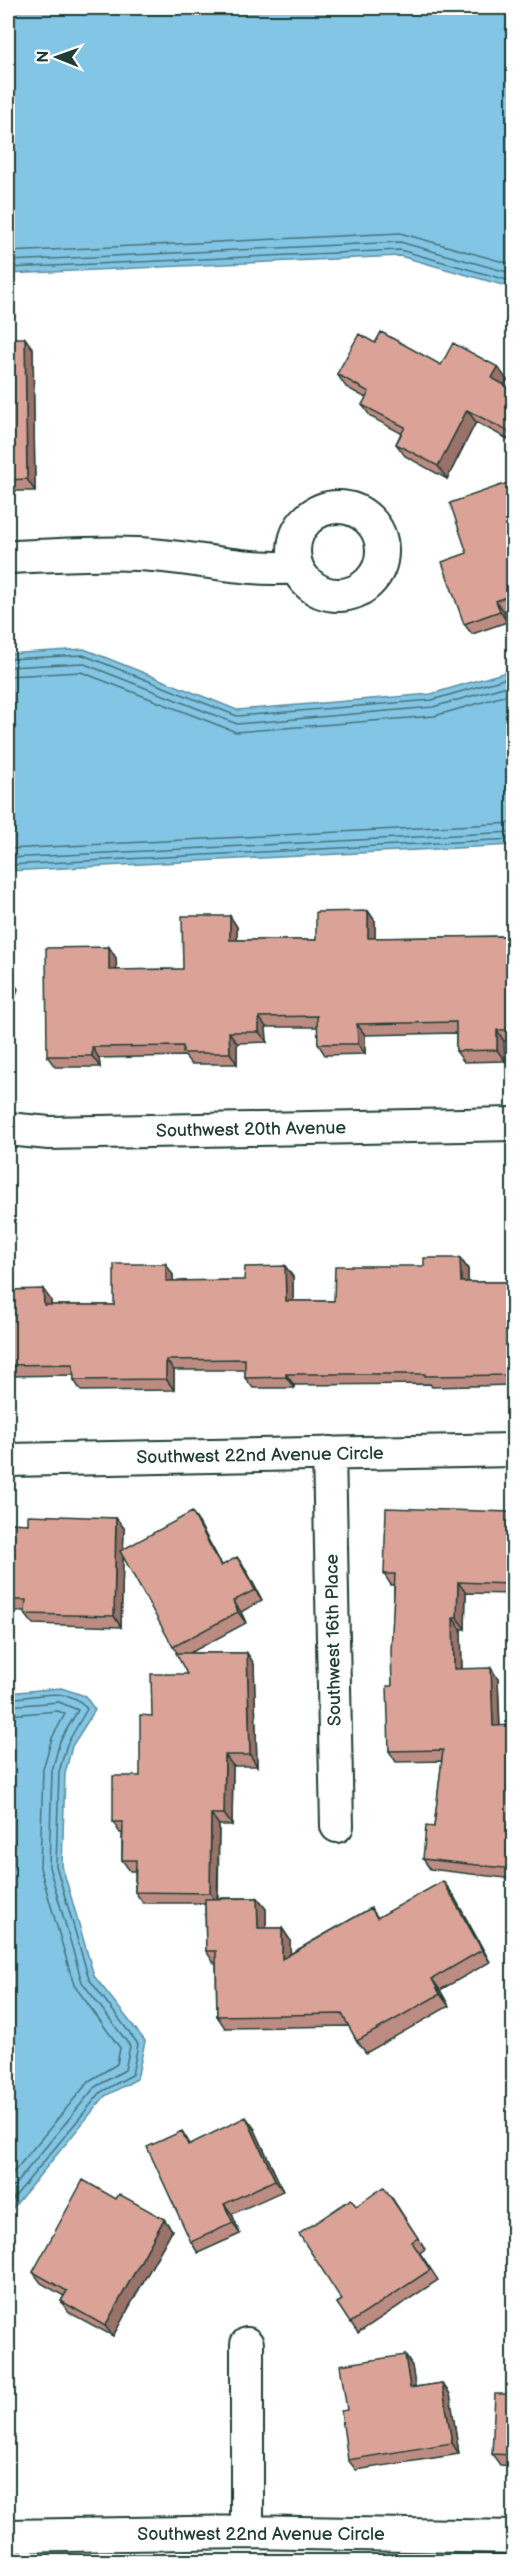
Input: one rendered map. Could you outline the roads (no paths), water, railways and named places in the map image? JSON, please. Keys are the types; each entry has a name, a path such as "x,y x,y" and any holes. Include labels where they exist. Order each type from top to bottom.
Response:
{"street":[{"path":"8,557 136,554 199,559 252,568 297,567"},
{"name":"Southwest 20th Avenue","path":"8,1129 49,1133 505,1124"},
{"name":"Southwest 22nd Avenue Circle","path":"8,1460 513,1450"},
{"name":"Southwest 16th Place","path":"329,1453 337,1826"},
{"path":"247,2344 247,2532"},
{"name":"Southwest 22nd Avenue Circle","path":"8,2536 247,2532 513,2537"}],"water":[{"path":"8,8 513,8 513,288 400,256 8,274"},
{"path":"84,649 237,710 431,694 513,670 513,845 8,871 8,654"},
{"path":"61,1688 85,1696 95,1710 72,1746 65,1774 62,1866 94,1976 145,2041 137,2079 105,2096 8,2214 8,1693"}]}
